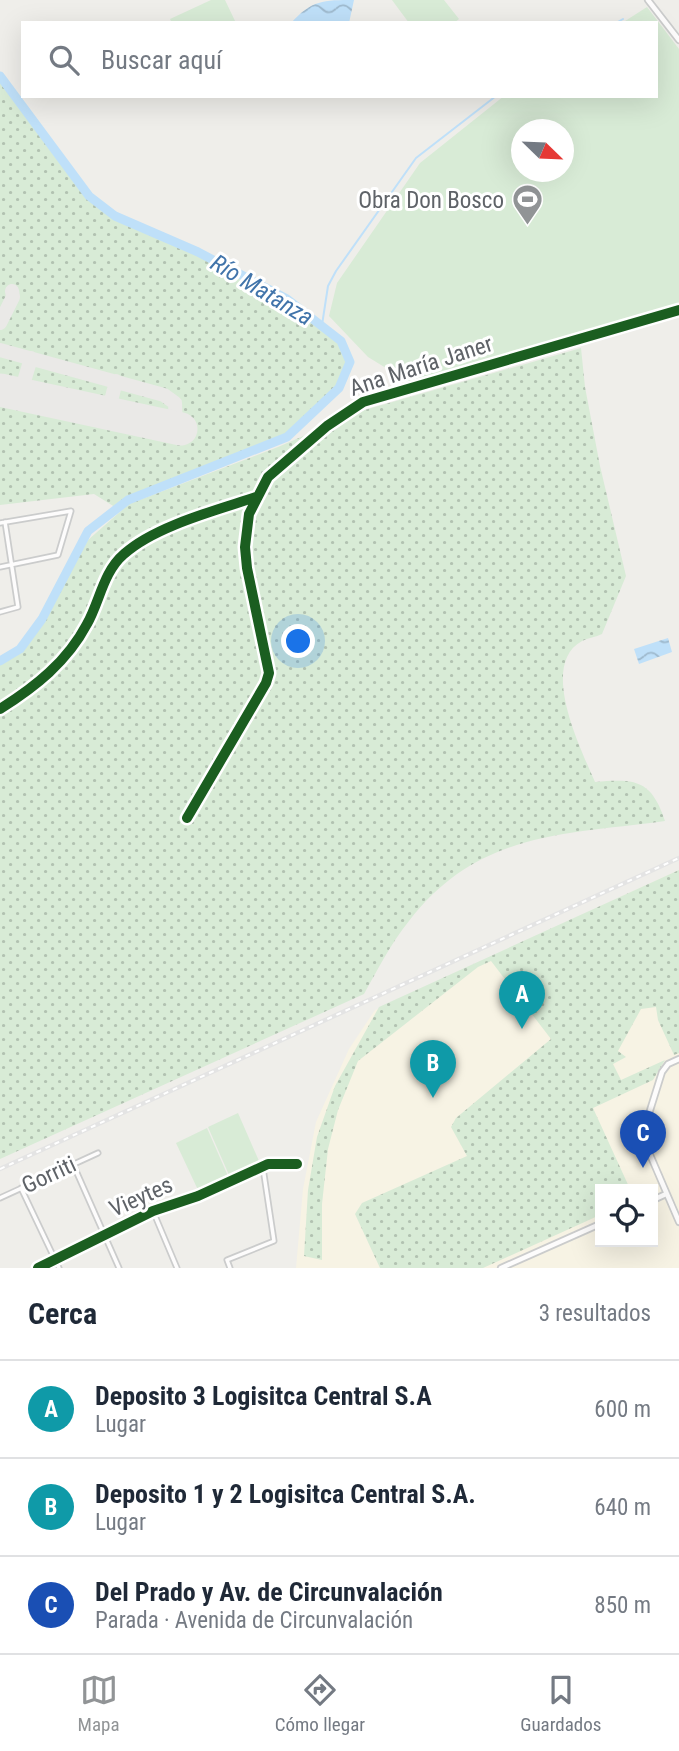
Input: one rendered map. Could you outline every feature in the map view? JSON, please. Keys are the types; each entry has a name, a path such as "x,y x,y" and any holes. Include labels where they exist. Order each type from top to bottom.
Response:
{"street":[{"path":"648,0 679,40"},
{"name":"Ana María Janer","path":"187,818 267,683 269,673 245,547 249,514 268,477 356,405 679,310"},
{"path":"0,709 50,674 87,625 110,570 122,554 152,536 256,497"},
{"path":"0,567 11,565 59,552 71,511 2,522 11,565 18,607 0,611"},
{"path":"679,1059 668,1064 662,1072 642,1136 679,1222"},
{"name":"Gorriti","path":"0,1198 98,1153"},
{"name":"Vieytes","path":"37,1268 105,1237 153,1211 281,1162 297,1164"},
{"path":"74,1164 119,1268"},
{"path":"230,1268 227,1260 274,1241 263,1168"},
{"path":"21,1188 59,1268"},
{"path":"658,1198 666,1195"},
{"path":"153,1211 177,1268"},
{"path":"501,1268 595,1226"}],"shaded area":[{"path":"679,870 679,1268 296,1268 303,1189 316,1122 349,1049 375,1010"}],"green space":[{"path":"211,0 225,0 235,21 171,21 170,19"},
{"path":"392,0 444,0 459,19 456,21 408,21"},
{"name":"Obra Don Bosco","path":"647,7 658,21 625,21"},
{"name":"Obra Don Bosco","path":"658,21 679,49 679,306 412,384 368,357 329,316 337,283 420,163 501,98 658,98"},
{"path":"0,76 89,196 116,216 198,252 287,299 341,341 350,362 339,388 287,437 129,500 118,509 94,494 0,505"},
{"path":"581,348 585,387 600,466 626,576 602,634 582,641 569,653 564,669 563,688 574,730 595,782 621,781 640,785 654,797 665,821 525,842 464,869 436,891 409,921 396,938 364,994 0,1159 0,665 20,652 44,621 88,540 129,504 278,447 361,411"},
{"path":"679,870 679,1053 674,1055 658,1020 656,1007 641,1009 618,1051 626,1057 613,1064 621,1080 665,1060 653,1080 593,1108 628,1184 595,1184 595,1217 483,1268 380,1268 355,1214 362,1203 467,1156 451,1127 456,1118 551,1039 491,961 478,967 358,1061 338,1110 328,1149 322,1204 322,1260 304,1256 308,1190 317,1137 335,1086 379,1007"},
{"path":"238,1113 259,1161 229,1175 208,1127"},
{"path":"207,1128 228,1176 198,1190 176,1143"}],"water":[{"path":"334,0 354,0 349,21 293,21 312,6"},
{"path":"668,638 672,652 639,664 634,649"}],"waterway":[{"path":"620,21 623,19"},
{"name":"Río Matanza","path":"0,76 89,196 115,216 198,252 287,299 341,341 350,362 339,388 287,437 128,500 88,531 42,619 20,649 0,661"},
{"path":"322,325 328,286 336,271 416,158 493,98"}],"taxiway":[{"path":"0,323 13,297 12,291"},
{"path":"0,350 164,395 175,403 176,428"},
{"path":"20,395 31,358"},
{"path":"108,413 116,381"}],"runway":[{"path":"0,390 181,429"}],"railway":[{"path":"0,1169 679,858"}],"cycle path":[{"path":"187,818 266,683 269,673 245,547 249,514 268,477 327,426 363,402 679,310"},
{"path":"0,709 38,682 70,650 87,624 111,569 124,554 169,527 256,497"},
{"path":"38,1268 153,1211 198,1196 268,1164 297,1164"}],"place":[{"name":"Obra Don Bosco","path":"527,227"},
{"name":"Deposito 3 Logisitca Central S.A","path":"522,1029"},
{"name":"Deposito 1 y 2 Logisitca Central S.A.","path":"433,1098"},
{"name":"Del Prado y Av. de Circunvalación","path":"643,1168"}]}
